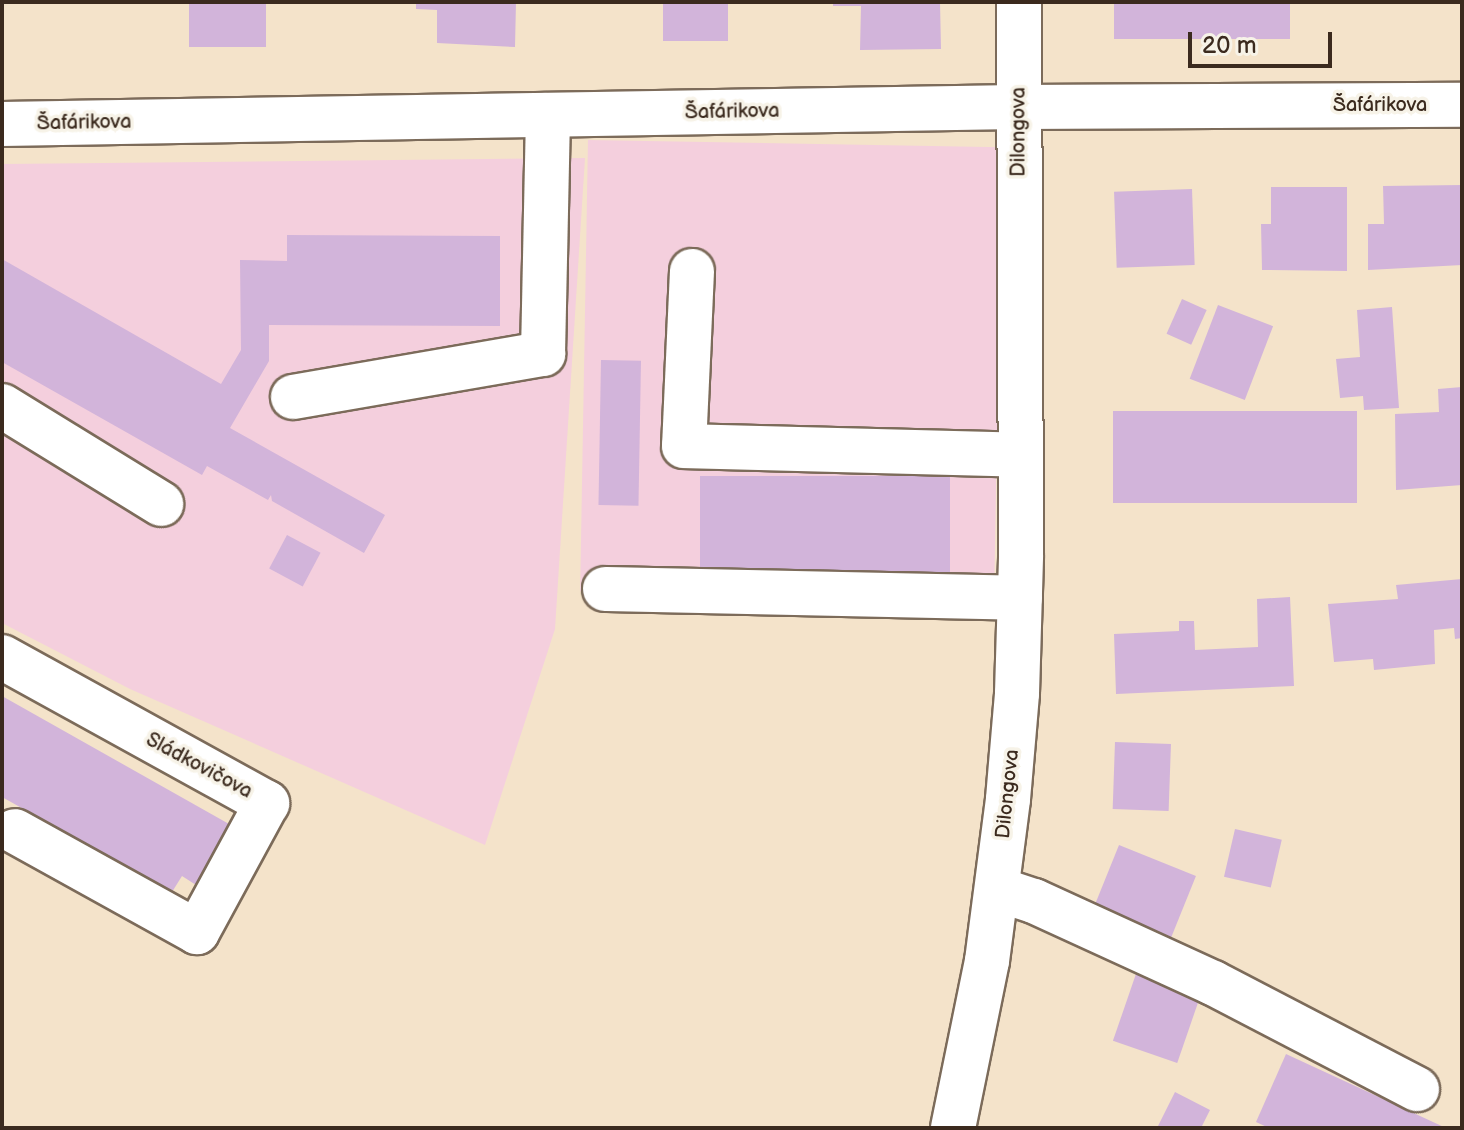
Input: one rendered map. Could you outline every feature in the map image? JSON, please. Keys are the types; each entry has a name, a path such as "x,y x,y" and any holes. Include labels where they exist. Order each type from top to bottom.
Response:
{"street":[{"name":"Dilongova","path":"953,1128 976,1026 997,889 1017,693 1020,598 1019,2"},
{"name":"Šafárikova","path":"2,124 1019,107 1462,105"},
{"path":"293,397 543,354 548,115"},
{"path":"692,271 684,446 1019,455"},
{"path":"2,406 161,504"},
{"path":"605,589 1020,598"},
{"name":"Sládkovičova","path":"2,657 267,803 197,932 15,831"},
{"path":"997,889 1034,901 1213,983 1417,1089"}],"shaded area":[{"path":"588,140 1002,147 994,598 580,591"},
{"path":"585,158 555,629 485,845 130,689 2,623 2,164"}],"building":[{"path":"189,2 266,2 266,47 189,47"},
{"path":"416,2 516,2 515,47 437,43 437,10 416,9"},
{"path":"663,2 728,2 728,41 663,41"},
{"path":"833,2 940,2 941,49 860,50 861,6 833,6"},
{"path":"1114,2 1290,2 1290,39 1114,39"},
{"path":"1462,185 1462,265 1368,270 1368,224 1384,224 1383,186"},
{"path":"1271,187 1347,187 1347,271 1262,270 1261,224 1271,224"},
{"path":"1192,189 1195,265 1117,268 1114,192"},
{"path":"287,235 500,236 500,326 269,325 269,361 230,428 385,515 364,553 272,501 271,495 268,500 207,466 202,475 2,362 2,259 221,384 241,350 240,260 287,261"},
{"path":"1182,299 1207,310 1191,345 1167,334"},
{"path":"1218,305 1273,326 1245,400 1190,379"},
{"path":"1392,307 1399,408 1364,410 1363,396 1340,398 1336,359 1360,357 1357,310"},
{"path":"601,360 641,361 638,506 598,505"},
{"path":"1462,387 1462,485 1396,490 1395,414 1439,412 1438,389"},
{"path":"1113,411 1357,411 1357,503 1113,503"},
{"path":"700,476 950,476 950,584 700,584"},
{"path":"287,535 321,553 303,586 269,569"},
{"path":"1462,579 1462,638 1455,639 1454,628 1434,630 1435,664 1374,670 1373,659 1334,662 1328,604 1398,599 1396,585"},
{"path":"1290,597 1294,686 1116,694 1114,634 1179,631 1179,621 1194,621 1195,650 1258,647 1257,599"},
{"path":"2,696 229,824 196,885 182,876 172,892 2,797"},
{"path":"1115,742 1171,744 1169,811 1113,809"},
{"path":"1235,829 1282,840 1271,888 1224,877"},
{"path":"1119,845 1196,876 1170,941 1093,910"},
{"path":"1138,968 1202,990 1177,1063 1113,1041"},
{"path":"1286,1054 1446,1128 1269,1128 1256,1122"},
{"path":"1175,1092 1210,1110 1201,1128 1157,1128"}]}
